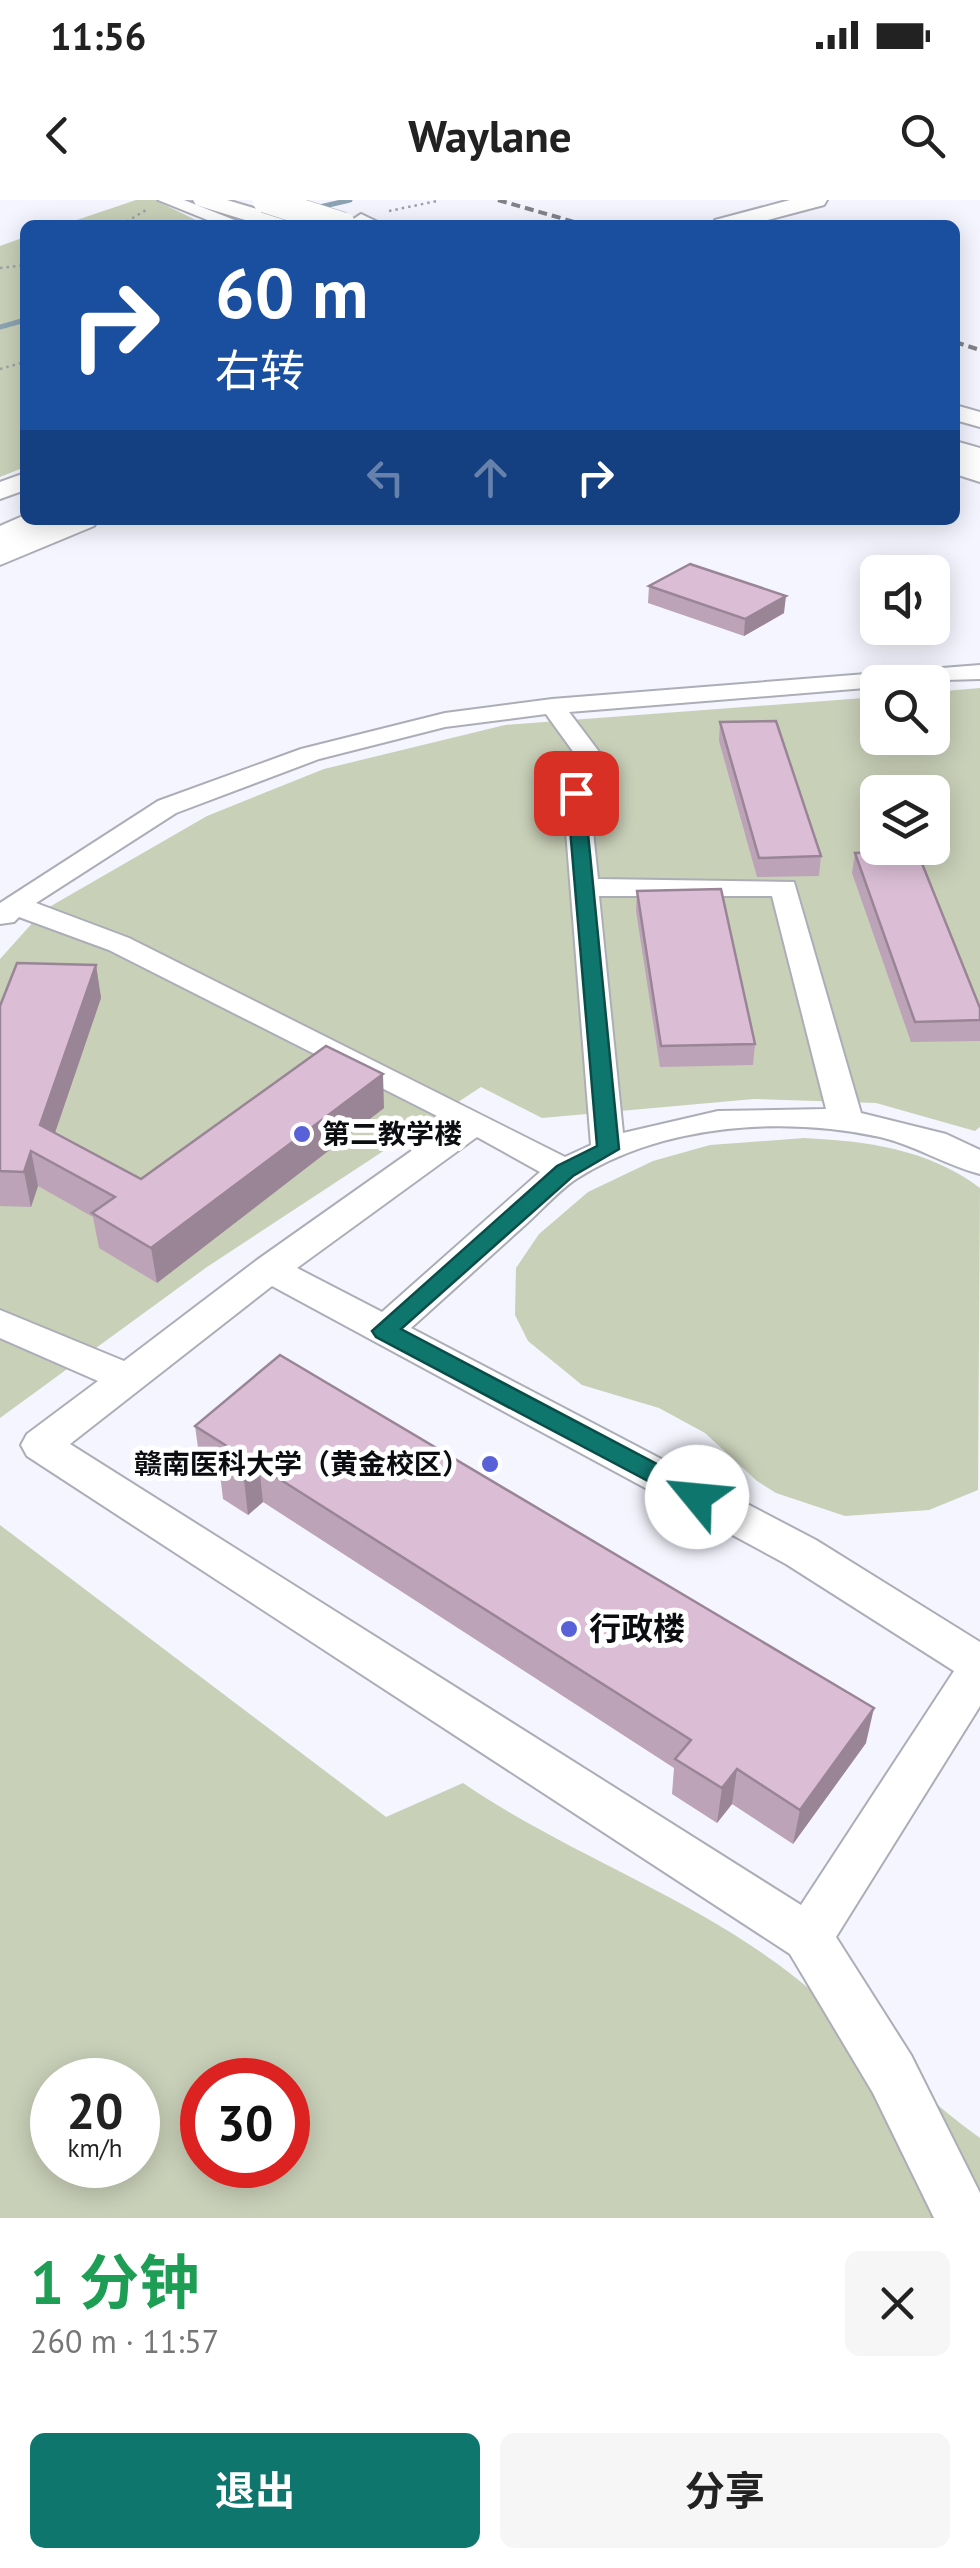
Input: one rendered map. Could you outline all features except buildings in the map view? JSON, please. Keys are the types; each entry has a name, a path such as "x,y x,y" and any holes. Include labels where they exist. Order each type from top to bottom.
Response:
{"main road":[{"path":"205,200 270,220"},
{"path":"265,200 348,220"},
{"path":"742,220 816,200"},
{"path":"775,220 847,200"},
{"path":"0,538 22,525"}],"street":[{"path":"172,202 224,220"},
{"path":"0,557 74,525"},
{"path":"7,912 167,807 310,754 445,720 552,706 980,672"},
{"path":"552,706 600,769 576,793 608,1149"},
{"path":"584,887 784,888 846,1120"},
{"path":"7,912 120,944 565,1171"},
{"path":"384,1331 565,1171 608,1149 685,1127 755,1119 846,1120 913,1132 980,1162"},
{"path":"475,1122 270,1269 42,1445 808,1937 892,2074 963,2218"},
{"path":"270,1269 801,1552 980,1666 808,1937"},
{"path":"0,1324 128,1378"}],"green space":[{"path":"136,200 155,200 196,220 77,220"},
{"path":"20,239 20,469 0,477 0,246"},
{"path":"980,688 980,1127 975,1131 876,1103 754,1099 542,1118 481,1087 207,1267 0,1418 0,959 44,910 207,816 324,769 505,725 860,698 860,755 950,755 950,691"},
{"path":"804,1138 896,1149 940,1164 980,1188 978,1490 929,1510 845,1516 776,1493 757,1481 705,1433 659,1408 582,1385 528,1341 515,1315 516,1268 539,1234 588,1192 653,1161 710,1145"},
{"path":"0,1525 386,1817 463,1783 541,1830 702,1915 779,1965 980,2138 980,2218 0,2218"}],"waterway":[{"path":"311,209 350,200"},
{"path":"265,220 269,219"},
{"path":"0,327 20,321"}],"railway":[{"path":"498,200 568,220"},
{"path":"960,344 980,350"}],"place":[{"name":"第二教学楼","path":"302,1134"},
{"name":"赣南医科大学（黄金校区）","path":"490,1464"},
{"name":"行政楼","path":"569,1629"}],"route":[{"path":"576,793 608,1149 565,1171 384,1331 697,1497"}]}
